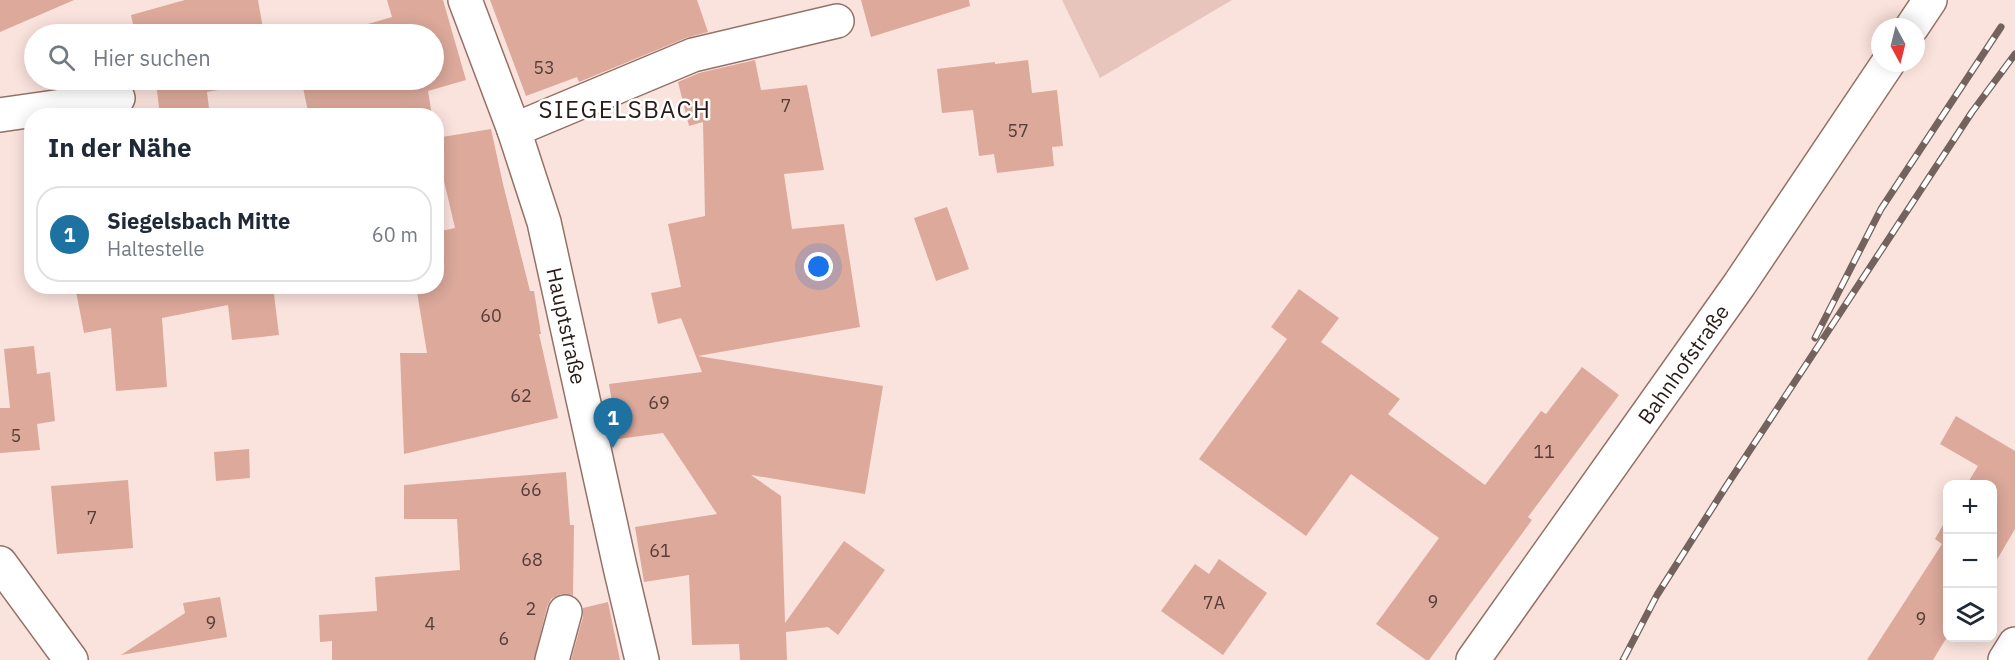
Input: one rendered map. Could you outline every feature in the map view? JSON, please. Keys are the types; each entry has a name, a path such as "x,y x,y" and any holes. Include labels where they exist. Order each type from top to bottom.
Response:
{"street":[{"name":"Hauptstraße","path":"465,0 514,130 546,229 642,660"},
{"path":"1918,18 1930,0"},
{"path":"514,130 693,55 837,21"},
{"name":"Bahnhofstraße","path":"1473,660 1739,285 1882,72"},
{"path":"49,108 118,98"},
{"path":"0,115 24,112"},
{"path":"0,563 71,660"},
{"path":"552,660 566,612"},
{"path":"2005,660 2015,644"}],"shaded area":[{"path":"1062,0 1232,0 1100,78"}],"building":[{"path":"0,0 74,0 0,32"},
{"path":"185,0 258,0 262,24 133,24 131,15"},
{"path":"387,0 443,0 466,80 444,86 444,24 368,24 392,17"},
{"path":"490,0 697,0 708,32 686,38 579,82 577,77 526,96"},
{"path":"861,0 969,0 970,6 871,37"},
{"path":"755,60 761,90 807,85 824,170 784,174 792,229 844,224 860,327 698,356 883,386 865,494 751,475 781,496 785,623 844,541 885,570 838,635 828,627 786,632 787,660 740,660 739,644 692,645 689,575 644,582 635,527 717,514 663,433 618,439 609,384 702,372 681,318 658,324 651,293 681,287 668,224 705,216 703,122 689,126 678,82 699,73"},
{"path":"1028,60 1032,93 1057,90 1063,146 1052,147 1054,166 997,173 994,154 979,156 973,110 942,113 937,69"},
{"path":"157,90 218,90 207,92 209,108 159,108"},
{"path":"303,90 431,90 428,91 431,108 307,108"},
{"path":"491,129 530,291 534,291 541,334 539,334 558,418 404,454 400,353 427,353 417,294 444,294 444,230 455,228 444,181 444,137"},
{"path":"947,207 969,269 936,281 914,218"},
{"path":"1299,289 1339,318 1321,342 1400,399 1388,414 1485,485 1541,411 1546,414 1582,367 1619,395 1528,517 1532,520 1429,660 1376,624 1439,538 1351,474 1306,536 1199,459 1287,339 1271,327"},
{"path":"77,294 274,294 279,335 232,340 228,305 162,318 167,387 116,391 111,328 84,333"},
{"path":"34,346 37,374 50,372 55,421 37,424 40,450 0,453 0,408 10,408 4,349"},
{"path":"1956,416 2015,451 2015,529 1997,560 1997,480 1969,480 1978,466 1940,444"},
{"path":"249,449 250,478 216,481 214,452"},
{"path":"566,472 570,525 574,525 573,596 561,594 551,599 534,660 332,660 332,641 320,642 319,615 377,611 375,577 460,570 457,519 404,519 404,485"},
{"path":"128,480 133,548 57,554 51,486"},
{"path":"1943,525 1944,642 1933,660 1867,660 1942,544 1935,539"},
{"path":"1219,559 1267,593 1223,655 1161,611 1195,564 1209,574"},
{"path":"220,597 227,637 121,655 185,613 183,603"},
{"path":"608,602 620,660 571,660 583,617 583,608"}],"railway":[{"path":"1815,338 1881,209 2001,27"},
{"path":"1623,660 1657,595 1725,488 1972,112 2015,54"}],"place":[{"name":"Siegelsbach Mitte","path":"613,448"}],"district":[{"name":"SIEGELSBACH","path":"625,109"}]}
